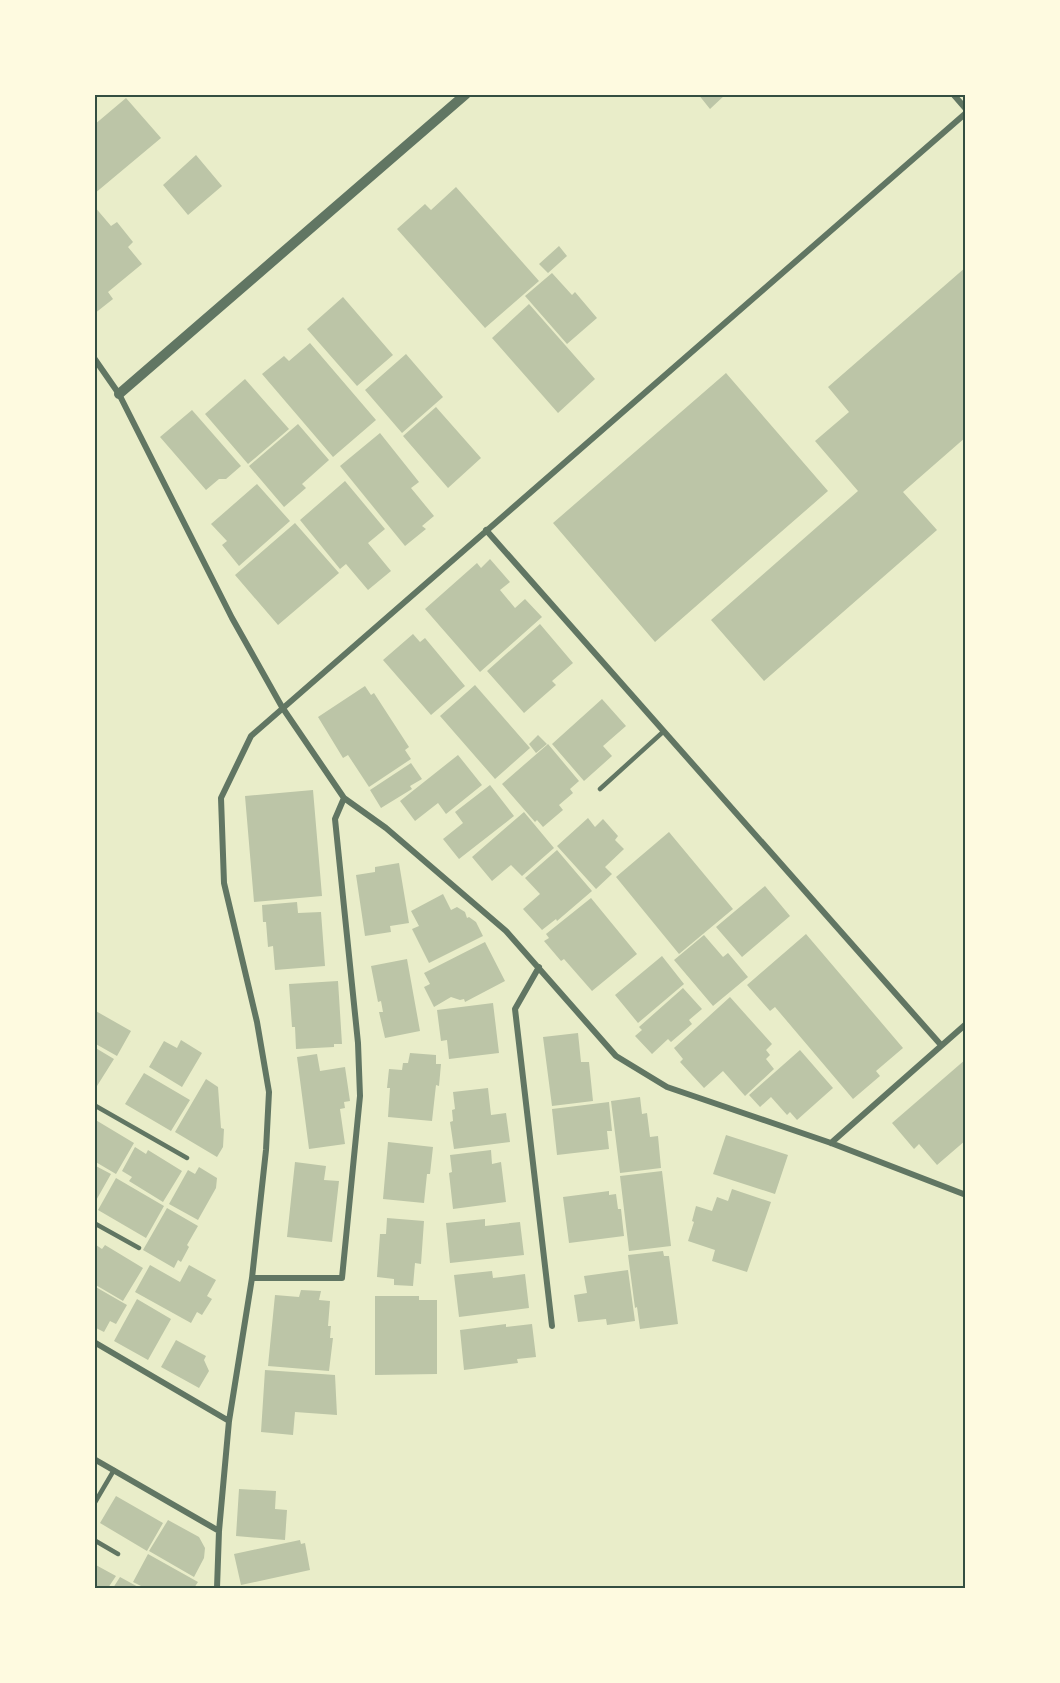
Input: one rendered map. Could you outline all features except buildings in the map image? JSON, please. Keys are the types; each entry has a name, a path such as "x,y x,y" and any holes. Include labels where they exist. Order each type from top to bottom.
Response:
{"street":[{"path":"119,394 466,94"},
{"path":"217,1588 219,1531 229,1421 252,1278 266,1150 269,1092 257,1022 224,883 221,798 251,736 966,111 953,94"},
{"path":"94,358 119,394 232,618 282,707 344,798 386,828 507,932 616,1056 668,1087 831,1143 966,1195"},
{"path":"486,530 941,1045"},
{"path":"252,1278 342,1278 360,1096 358,1042 334,819 344,798"},
{"path":"538,967 515,1009 552,1326"},
{"path":"831,1143 966,1024"},
{"path":"94,1342 229,1421"},
{"path":"94,1459 219,1531"}],"lane":[{"path":"600,789 664,731"},
{"path":"94,1105 187,1158"},
{"path":"94,1223 139,1248"},
{"path":"94,1504 114,1470"},
{"path":"94,1540 118,1554"}]}
